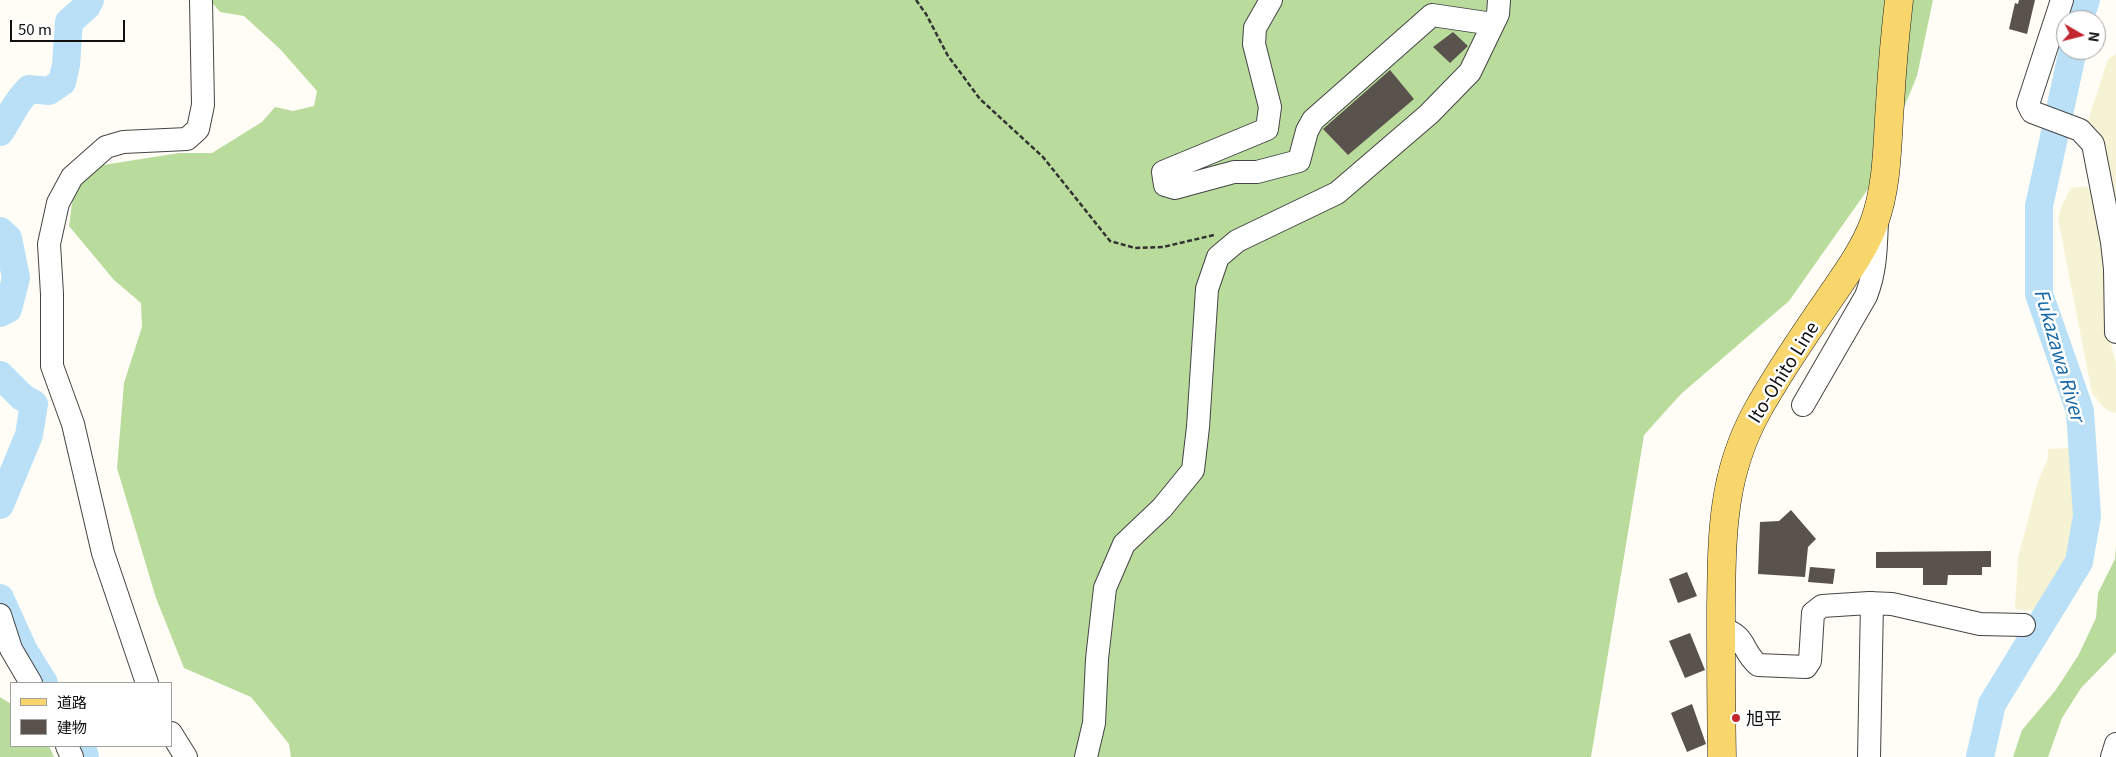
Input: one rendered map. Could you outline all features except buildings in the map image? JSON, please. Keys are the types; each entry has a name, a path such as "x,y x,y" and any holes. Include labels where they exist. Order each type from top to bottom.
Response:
{"main road":[{"name":"Ito-Ohito Line","path":"1722,757 1721,628 1725,504 1738,452 1756,413 1787,360 1857,259 1874,223 1886,164 1892,54 1899,0"}],"street":[{"path":"147,682 103,553 73,424 52,366 52,294 49,244 58,204 72,177 106,147 124,142 187,139 198,129 203,105 201,0"},
{"path":"1272,0 1256,28 1254,44 1270,107 1267,129 1163,172 1165,185 1175,188 1234,172 1257,172 1299,161 1307,131 1313,120 1432,15 1493,24"},
{"path":"1086,757 1094,723 1105,588 1124,544 1162,508 1193,470 1198,427 1207,289 1218,257 1237,241 1337,193 1430,114 1470,72 1498,14 1499,0"},
{"path":"2062,0 2028,104 2032,112 2080,130 2093,144 2112,242 2115,269 2116,332"},
{"path":"1803,405 1866,296 1873,279 1877,214"},
{"path":"1721,628 1734,632 1758,665 1806,667 1810,660 1812,618 1816,608 1822,606 1872,603 1913,608 1940,616 1980,624 2024,625"},
{"path":"1869,757 1872,603"},
{"path":"0,615 11,649 30,682"},
{"path":"172,735 186,757"},
{"path":"2112,757 2116,744"}],"path":[{"path":"916,0 926,14 948,56 980,99 1043,157 1110,241 1135,248 1163,247 1227,233 1237,241"}],"shaded area":[{"path":"2116,54 2116,222 2100,142 2095,130 2087,124 2108,59"},
{"path":"2087,186 2097,204 2105,241 2109,336 2116,364 2116,413 2106,410 2092,393 2058,219 2063,203 2071,188"},
{"path":"2070,448 2079,464 2084,516 2078,519 2074,554 2069,569 2035,610 2019,610 2015,608 2018,558 2038,481 2048,458 2048,449"}],"green space":[{"path":"210,0 1933,0 1917,76 1873,182 1789,301 1681,394 1644,435 1591,757 291,757 289,744 251,697 184,668 156,598 117,468 124,383 142,327 141,303 114,280 69,226 75,181 103,165 179,153 212,153 262,122 275,107 293,111 314,106 317,91 280,49 244,16 220,12"},
{"path":"2116,545 2116,652 2081,688 2062,718 2048,757 2013,757 2022,730 2055,691 2078,656 2096,618 2098,593 2115,559"},
{"path":"0,697 10,703 10,747 49,747 54,757 0,757"}],"waterway":[{"path":"0,132 17,104 29,89 49,91 62,82 66,65 69,22 87,6 90,0"},
{"name":"Fukazawa River","path":"2082,10 2086,0"},
{"name":"Fukazawa River","path":"1980,757 1992,704 2079,562 2087,516 2080,411 2039,294 2039,206 2071,60"},
{"path":"0,231 8,238 16,278 8,309 0,313"},
{"path":"0,375 22,397 34,404 29,435 0,505"},
{"path":"0,598 24,651 43,682"},
{"path":"82,747 85,757"}],"place":[{"name":"旭平","path":"1736,718"}]}
